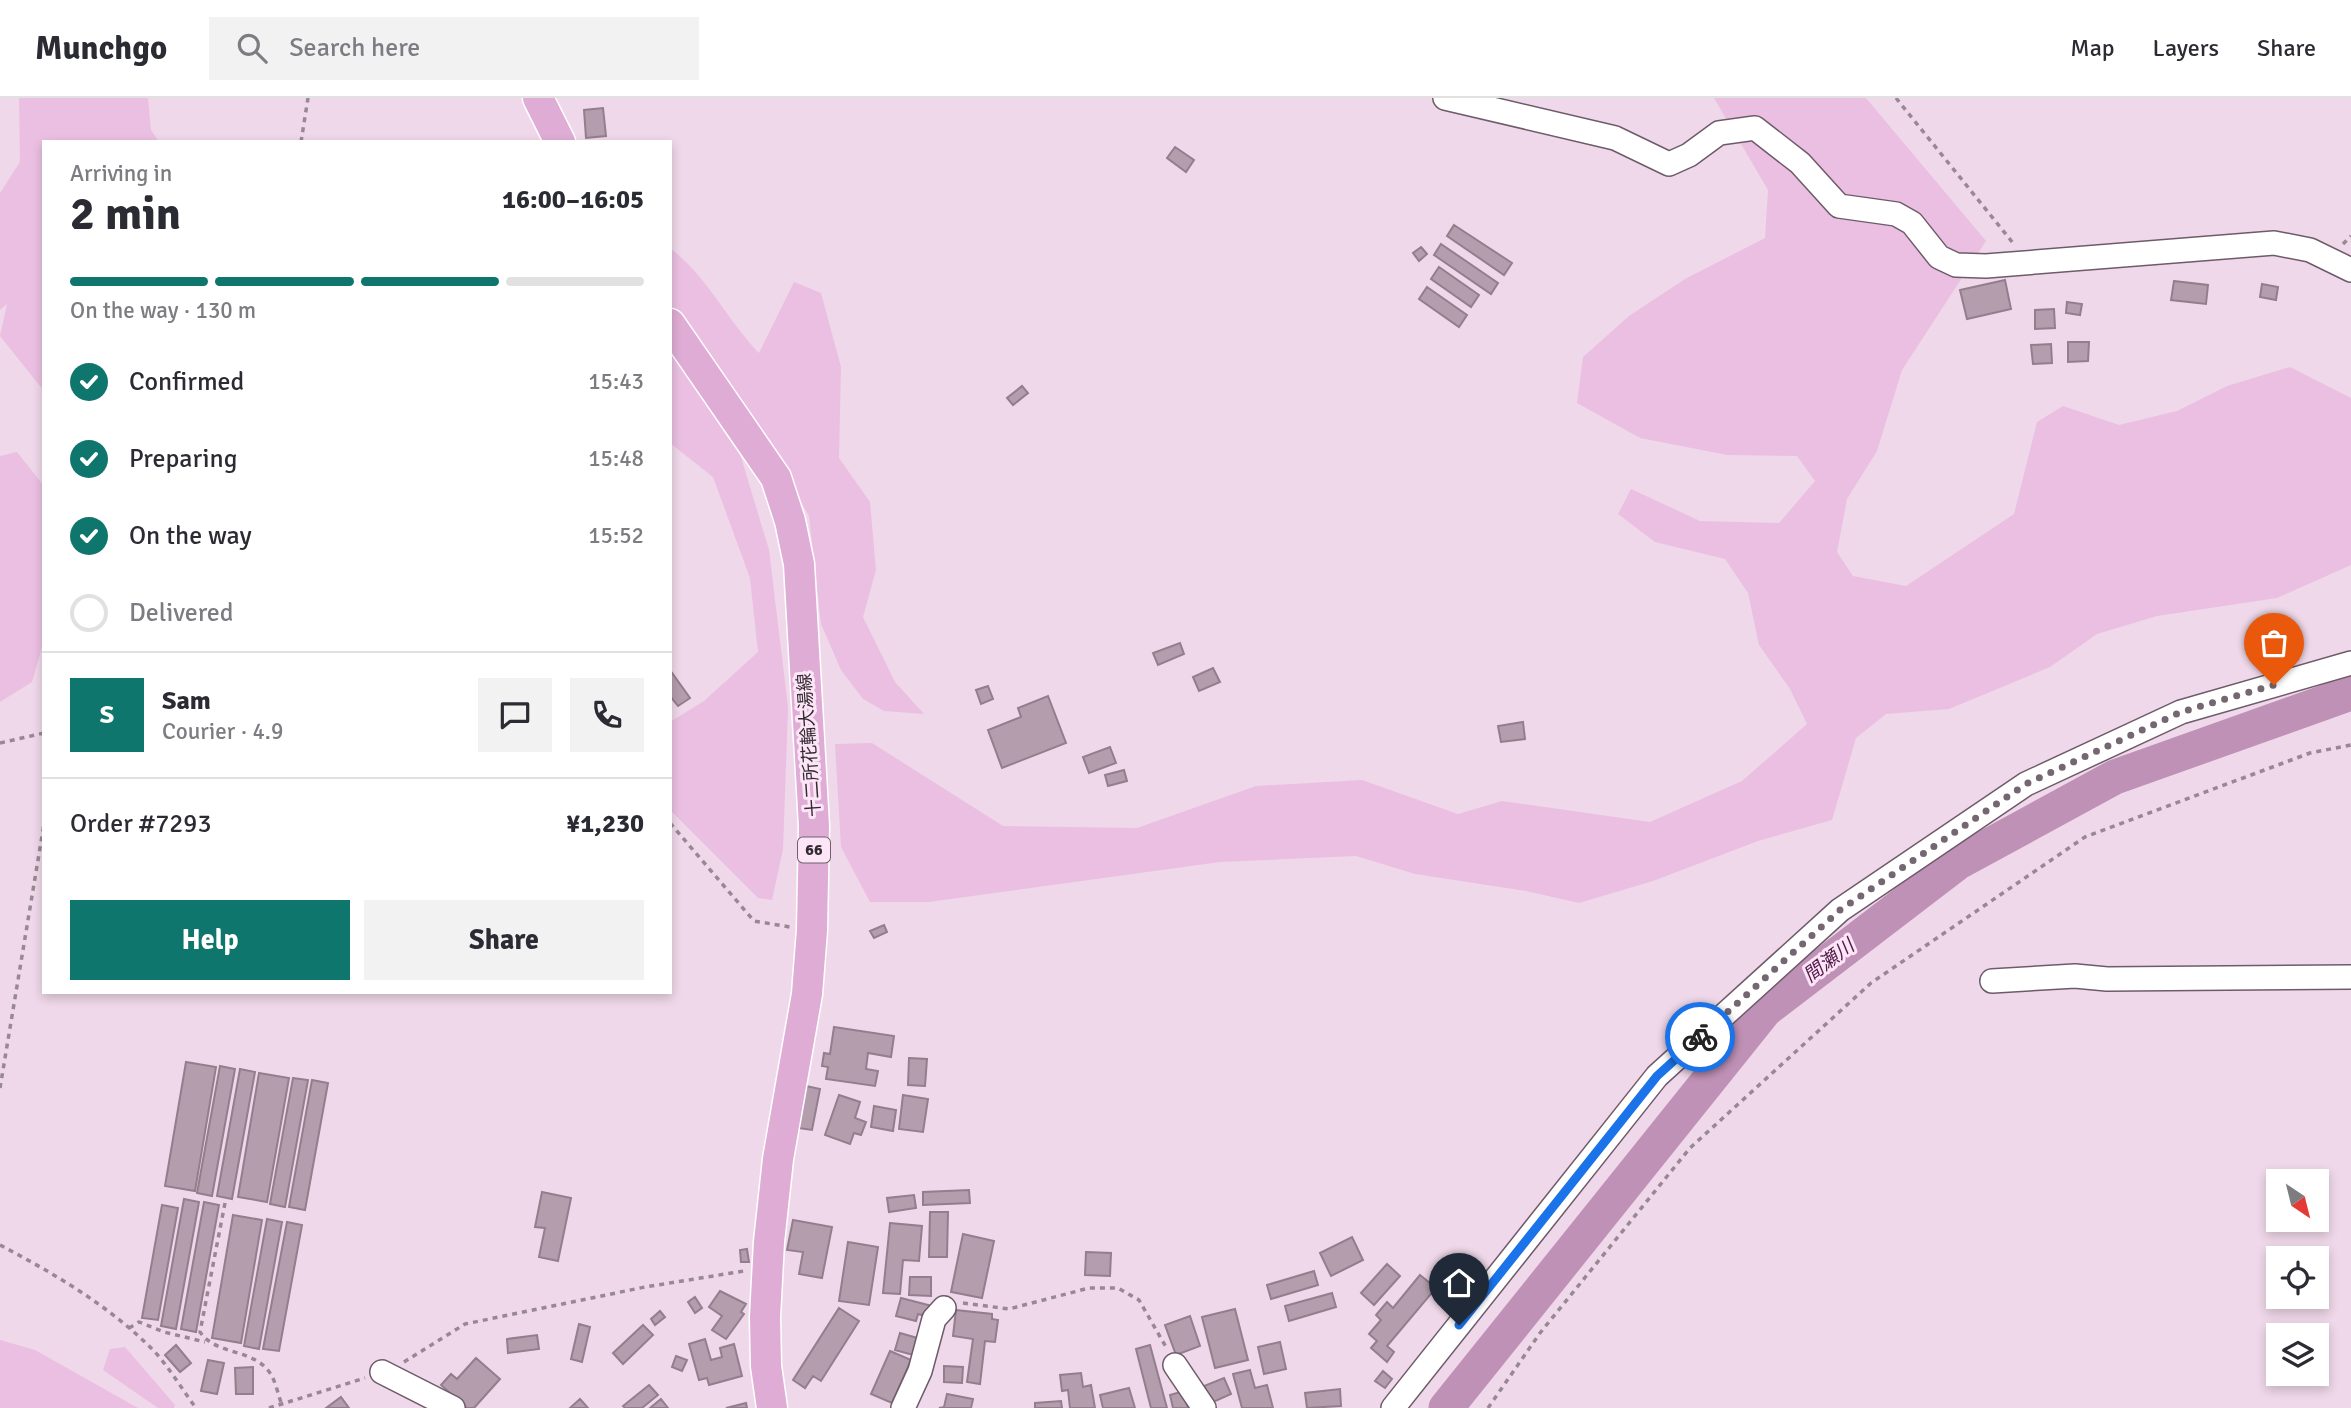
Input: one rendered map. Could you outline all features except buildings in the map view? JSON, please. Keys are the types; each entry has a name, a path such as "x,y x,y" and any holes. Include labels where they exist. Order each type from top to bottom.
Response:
{"main road":[{"path":"538,98 559,140"},
{"name":"十二所花輪大湯線","path":"672,327 776,478 790,520 799,564 814,826 812,930 807,994 778,1158 767,1268 766,1366 772,1408"}],"street":[{"path":"1445,98 1615,138 1669,164 1689,155 1718,133 1755,128 1800,163 1839,206 1896,214 1912,223 1939,257 1956,265 2274,243 2310,250 2351,270"},
{"path":"1393,1408 1657,1076 1840,910 2026,784 2181,712 2351,663"},
{"path":"1992,981 2075,976 2107,979 2351,977"},
{"path":"903,1408 919,1371 934,1319 944,1308"},
{"path":"1175,1365 1204,1408"},
{"path":"382,1372 453,1408"}],"path":[{"path":"301,140 309,98"},
{"path":"1896,98 2025,262"},
{"path":"0,743 42,733"},
{"path":"1489,1408 1540,1333 1690,1148 1871,983 2085,837 2310,753 2351,746"},
{"path":"672,825 754,921 812,930"},
{"path":"0,1088 42,836"},
{"path":"207,1342 200,1332 225,1203"},
{"path":"0,1245 82,1292 129,1328 152,1349 196,1408"},
{"path":"269,1408 395,1368 465,1324 645,1287 767,1268"},
{"path":"944,1308 957,1303 1009,1309 1089,1288 1118,1288 1139,1300 1175,1365"},
{"path":"129,1328 139,1322 164,1332 207,1342 255,1358 270,1373 282,1405"}],"shaded area":[{"path":"19,98 148,98 151,130 158,140 42,140 42,388 0,336 7,304 0,310 0,193 20,162"},
{"path":"1714,98 1866,98 1986,241 1902,370 1877,451 1847,499 1837,552 1853,576 1906,586 2014,514 2037,422 2063,406 2119,425 2177,411 2227,386 2290,367 2351,398 2351,565 2277,598 2157,616 2097,634 2050,667 1949,709 1886,714 1856,738 1832,820 1758,841 1653,881 1579,903 1526,891 1415,874 1356,856 1220,862 929,902 870,902 841,847 835,744 872,743 1003,826 1137,828 1256,786 1362,780 1458,814 1502,801 1650,822 1742,781 1807,724 1790,689 1759,645 1748,593 1725,559 1655,542 1618,514 1631,489 1700,521 1779,523 1815,481 1797,456 1727,455 1640,438 1577,403 1583,357 1629,316 1685,279 1765,238 1768,190"},
{"path":"672,250 706,285 759,353 794,282 821,293 841,367 839,458 870,502 876,570 863,617 895,682 924,714 884,711 863,699 841,670 821,624 809,516 766,441 672,310"},
{"path":"672,355 741,457 769,550 788,707 783,849 772,900 758,898 672,812 672,721 704,701 758,652 750,578 713,477 672,445"},
{"path":"17,452 42,483 42,647 32,682 0,702 0,456"},
{"path":"0,1340 35,1350 138,1408 0,1408"},
{"path":"125,1347 175,1405 174,1408 158,1408 103,1370 110,1349"}],"waterway":[{"name":"間瀬川","path":"1446,1408 1765,1010 1957,863 2115,777 2351,693"}],"way so far":[{"path":"1700,1037 1840,910 2026,784 2181,712 2274,685"}],"route":[{"path":"1459,1325 1657,1076 1700,1037"}]}
